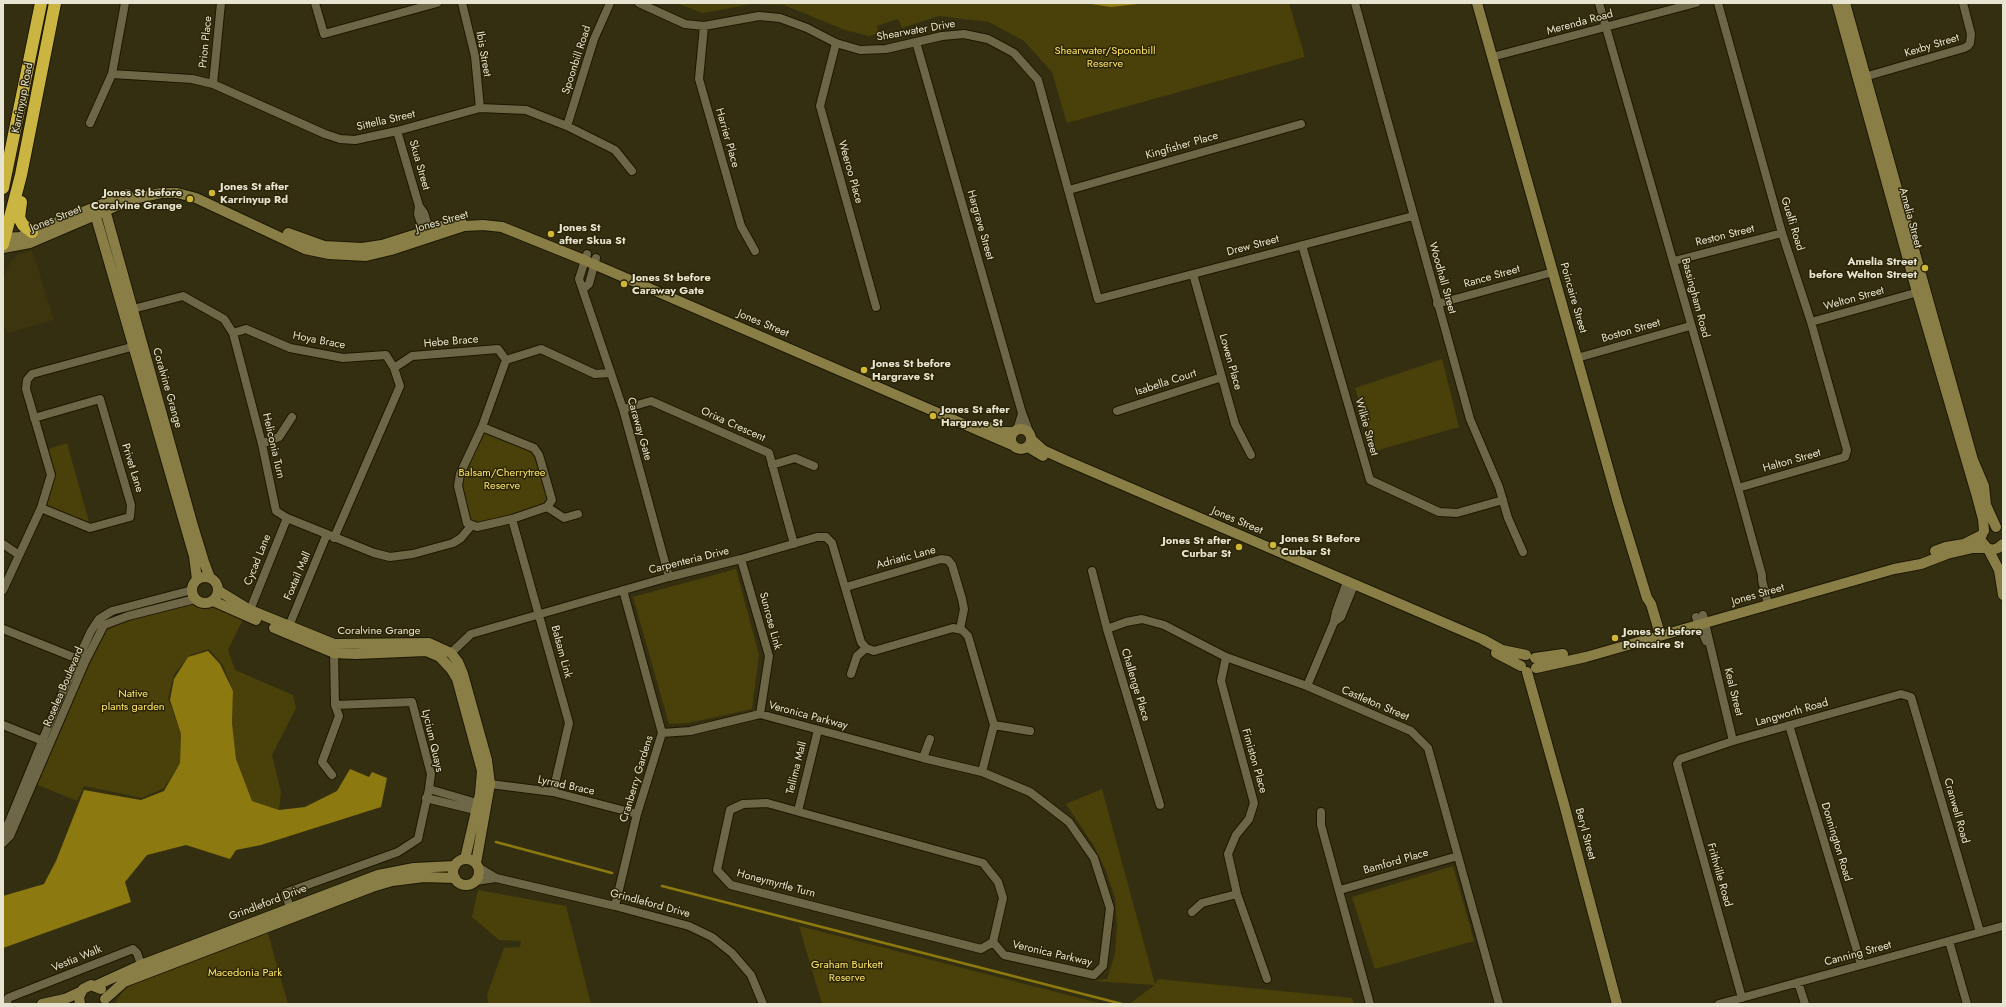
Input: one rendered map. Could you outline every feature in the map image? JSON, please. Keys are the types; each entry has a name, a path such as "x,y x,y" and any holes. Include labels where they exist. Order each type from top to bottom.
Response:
{"highway":[{"name":"Karrinyup Road","path":"3,188 41,3"},
{"name":"Karrinyup Road","path":"3,242 21,175 56,3"},
{"path":"21,175 22,196 20,218 23,225 32,232"}],"street":[{"path":"90,123 112,74 125,3"},
{"name":"Prion Place","path":"213,84 221,3"},
{"path":"314,3 324,34 427,4 437,3"},
{"name":"Ibis Street","path":"462,3 475,56 480,108"},
{"name":"Spoonbill Road","path":"567,126 594,39 610,3"},
{"name":"Shearwater Drive","path":"639,3 685,24 704,26 759,16 780,18 807,28 836,42 860,50 873,50 942,36 964,34 988,39 1014,53 1023,61 1038,80 1098,299"},
{"name":"Woodhall Street","path":"1355,3 1470,420 1499,487 1508,518 1523,552"},
{"name":"Poincaire Street","path":"1477,3 1577,358 1647,598 1646,606 1657,632"},
{"name":"Bassingham Road","path":"1599,3 1674,261 1690,326 1738,488 1762,575 1762,580 1769,600"},
{"name":"Merenda Road","path":"1492,57 1696,3"},
{"name":"Guelfi Road","path":"1718,3 1782,233 1811,322 1847,450"},
{"name":"Amelia Street","path":"1837,3 1863,78"},
{"name":"Amelia Street","path":"1846,3 1863,78 1983,519 1982,542 1987,548"},
{"name":"Kexby Street","path":"1863,78 1968,46 1971,34 1963,3"},
{"name":"Harrier Place","path":"704,26 699,79 741,226 755,251"},
{"name":"Weeroo Place","path":"836,42 820,106 876,307"},
{"name":"Hargrave Street","path":"916,42 1030,440"},
{"name":"Sittella Street","path":"112,74 192,79 213,84 317,131 340,139 355,140 397,131 480,108 526,110 567,126 615,150 632,171"},
{"name":"Kingfisher Place","path":"1069,190 1301,124"},
{"name":"Skua Street","path":"397,131 419,206 418,214 427,234"},
{"name":"Jones Street","path":"3,242 30,243 142,190 166,187 185,188 206,196 302,240 336,248 372,247 427,234 460,220 493,220 519,226 590,259 1012,445 1018,449 1030,440"},
{"name":"Coralvine Grange","path":"105,208 195,534 210,578 216,582 219,591 231,600 250,610 334,644 429,643 451,653"},
{"name":"Jones Street","path":"3,242 95,212"},
{"name":"Coralvine Grange","path":"95,212 194,556 197,580"},
{"name":"Drew Street","path":"1098,299 1302,244 1413,216"},
{"name":"Reston Street","path":"1674,261 1782,233"},
{"name":"Wilkie Street","path":"1302,244 1370,480 1439,512 1457,513 1503,500"},
{"name":"Jones Street","path":"590,259 996,430 1015,431 1022,429 1030,440 1044,450 1059,457 1484,647 1529,664 1586,657 1657,632 1769,600 1877,566 1918,559 1946,547 1964,544 1989,528 2001,531"},
{"name":"Caraway Gate","path":"590,259 589,284 583,289 586,302 623,409 669,577"},
{"name":"Rance Street","path":"1437,304 1553,272"},
{"name":"Lowen Place","path":"1193,274 1235,424 1251,455"},
{"name":"Amelia Street","path":"1921,291 1973,460 1983,481 1988,511 2001,531"},
{"name":"Welton Street","path":"1811,322 1921,291"},
{"path":"133,309 183,296 224,319 233,333"},
{"name":"Boston Street","path":"1577,358 1690,326"},
{"name":"Hoya Brace","path":"233,333 246,329 290,348 343,358 386,356 394,368"},
{"name":"Heliconia Turn","path":"233,333 262,444 276,511 287,518 331,536 374,553 390,557 413,554 453,543 461,538 471,526"},
{"path":"3,590 41,508 51,475 26,389 27,380 32,374 134,346"},
{"name":"Hebe Brace","path":"394,368 412,356 498,349 506,360"},
{"path":"482,427 534,448 539,455 552,500 547,507 512,519 477,527 471,526 467,523 458,486 460,474 482,427 506,360 542,349 595,374 611,373"},
{"path":"331,536 400,386 394,368"},
{"name":"Isabella Court","path":"1117,411 1222,376"},
{"name":"Privet Lane","path":"34,418 100,399 131,505 130,517 90,528 41,508"},
{"name":"Orixa Crescent","path":"623,409 651,401 769,453 794,544"},
{"path":"1012,445 1011,438 1022,413"},
{"path":"262,444 280,437 292,417"},
{"name":"Halton Street","path":"1738,488 1845,457 1847,450"},
{"path":"772,465 795,458 814,466"},
{"path":"547,507 564,518 578,514"},
{"name":"Cycad Lane","path":"250,610 287,518"},
{"name":"Balsam Link","path":"512,519 569,723 553,792"},
{"name":"Foxtail Mall","path":"288,626 331,536"},
{"name":"Carpenteria Drive","path":"451,653 471,634 669,577 741,559 817,537 826,537 832,543 861,642 866,648"},
{"path":"3,544 19,556"},
{"name":"Jones Street","path":"1769,600 1894,568 1921,564 1947,554 1976,548 2003,548"},
{"path":"1987,548 1999,570 2003,595"},
{"name":"Sunrose Link","path":"741,559 769,656 760,714"},
{"name":"Adriatic Lane","path":"846,587 941,559 948,560 952,565 962,599 963,615 960,629"},
{"name":"Challenge Place","path":"1092,571 1106,629 1160,806"},
{"path":"194,594 197,580 201,577 210,578"},
{"path":"1307,686 1334,622 1341,616 1350,586"},
{"name":"Cranberry Gardens","path":"615,906 636,814 662,733 623,590"},
{"path":"213,601 219,591"},
{"name":"Coralvine Grange","path":"194,594 203,603 213,601 334,653 356,654 426,651 440,657 457,679 482,771 480,794 465,859"},
{"name":"Roselea Boulevard","path":"3,832 10,822 59,700 91,631 99,619 112,611 194,594"},
{"name":"Roselea Boulevard","path":"3,843 10,836 85,662 104,625 194,594"},
{"name":"Castleton Street","path":"1106,629 1126,622 1142,619 1164,625 1226,657 1307,686 1411,731 1428,748 1499,1004"},
{"name":"Keal Street","path":"1701,620 1711,648 1733,741"},
{"path":"851,674 858,656 866,648 874,650 953,628 960,629 968,636 994,725 982,772"},
{"path":"3,629 78,659"},
{"path":"332,775 322,762 339,716 335,705 334,653"},
{"path":"451,653 458,662 463,674 487,760 490,784 477,865 479,875 476,881"},
{"name":"Fimiston Place","path":"1226,657 1222,681 1254,803 1249,819 1236,835 1228,854 1237,894 1267,979"},
{"name":"Beryl Street","path":"1529,664 1617,1004"},
{"name":"Langworth Road","path":"1680,759 1733,741 1901,694 1911,697"},
{"name":"Cranwell Road","path":"1911,697 1980,932"},
{"name":"Lycium Quays","path":"292,913 285,894 398,852 418,839 429,789 431,774 412,702 335,705"},
{"name":"Veronica Parkway","path":"662,733 690,731 760,714 982,772 1030,792 1069,822 1094,858 1110,908 1103,966 1094,975 1004,955 993,942"},
{"path":"3,725 43,741"},
{"path":"994,725 1030,731"},
{"name":"Donnington Road","path":"1789,725 1861,964"},
{"name":"Tellima Mall","path":"798,811 818,730"},
{"path":"924,758 930,739"},
{"name":"Frithville Road","path":"1680,759 1677,764 1678,771 1742,998"},
{"name":"Lyrrad Brace","path":"490,784 553,792 636,814"},
{"path":"429,789 476,807"},
{"path":"426,798 476,807"},
{"name":"Honeymyrtle Turn","path":"767,803 798,811 983,863 998,882 1003,898 993,942 981,949 731,885 717,870 730,810 743,804 767,803"},
{"path":"1321,812 1320,825 1340,890 1370,1004"},
{"name":"Bamford Place","path":"1340,890 1458,856"},
{"path":"455,878 455,866 465,859"},
{"name":"Grindleford Drive","path":"465,859 496,878 615,906 689,926 712,937 732,952 751,975 763,1004"},
{"name":"Grindleford Drive","path":"292,913 343,887 396,870 455,866"},
{"name":"Grindleford Drive","path":"80,992 87,986 95,986 143,970 292,913 372,886 392,881 424,877 455,878 465,885 476,881 496,878"},
{"path":"1192,912 1202,903 1237,894"},
{"name":"Canning Street","path":"1719,1004 2003,926"},
{"path":"1949,941 1967,1004"},
{"name":"Vestia Walk","path":"7,1004 8,998 130,949 135,950 137,953 143,970"},
{"name":"Grindleford Drive","path":"105,1001 124,982 143,970"},
{"path":"1798,982 1804,1004"},
{"path":"95,986 103,990 105,1001"},
{"path":"42,1004 56,1002 80,992 80,1004"}],"shaded area":[{"path":"1085,3 1147,3 1111,7"},
{"path":"32,250 54,320 7,333 3,322 3,279 10,263 17,255"},
{"path":"208,651 220,664 233,691 232,723 236,759 252,801 279,810 305,807 337,791 350,769 369,777 372,772 387,778 381,807 261,845 236,850 230,859 186,845 147,855 125,882 131,902 3,948 3,896 44,884 56,861 84,790 141,800 164,791 180,763 181,734 170,700 174,679 188,657"}],"green space":[{"name":"Shearwater/Spoonbill Reserve","path":"676,3 1289,3 1305,57 1067,123 1052,72 1024,41 989,22 939,16 902,28 898,19 877,26 878,34 869,36 845,30 784,5 752,4 703,13"},
{"path":"1442,359 1459,427 1375,451 1355,388"},
{"name":"Balsam/Cherrytree Reserve","path":"482,427 534,448 552,500 547,507 477,527 467,523 460,474"},
{"path":"67,443 89,522 45,506 54,475 46,450"},
{"path":"736,569 759,655 752,709 688,723 669,724 633,597"},
{"name":"Native plants garden","path":"190,597 196,606 208,608 223,602 246,613 228,650 235,670 293,695 296,708 272,755 281,792 279,810 252,801 236,759 232,723 233,691 223,665 209,649 190,655 174,674 168,698 181,734 180,763 164,788 142,798 84,786 77,801 36,784 105,625"},
{"path":"1102,789 1155,984 1158,979 1352,998 1354,1004 1129,1004 1155,985 1093,981 1107,979 1115,954 1117,926 1115,898 1106,871 1094,846 1066,804"},
{"path":"1453,866 1474,941 1375,969 1352,897"},
{"path":"478,890 566,906 591,1004 488,1004 487,995 504,948 520,947 521,941 499,940 472,917"},
{"name":"Graham Burkett Reserve","path":"799,926 1103,1004 822,1004"},
{"name":"Macedonia Park","path":"267,930 288,1004 115,1004 122,992 133,983"}],"waterway":[{"path":"496,842 612,873"},
{"path":"662,886 1122,1004"}],"place":[{"name":"Jones St after Karrinyup Rd","path":"212,193"},
{"name":"Jones St before Coralvine Grange","path":"190,199"},
{"name":"Jones St after Skua St","path":"551,234"},
{"name":"Amelia Street before Welton Street","path":"1925,268"},
{"name":"Jones St before Caraway Gate","path":"624,284"},
{"name":"Jones St before Hargrave St","path":"864,370"},
{"name":"Jones St after Hargrave St","path":"933,416"},
{"name":"Jones St Before Curbar St","path":"1273,545"},
{"name":"Jones St after Curbar St","path":"1239,547"},
{"name":"Jones St before Poincaire St","path":"1615,638"}]}
